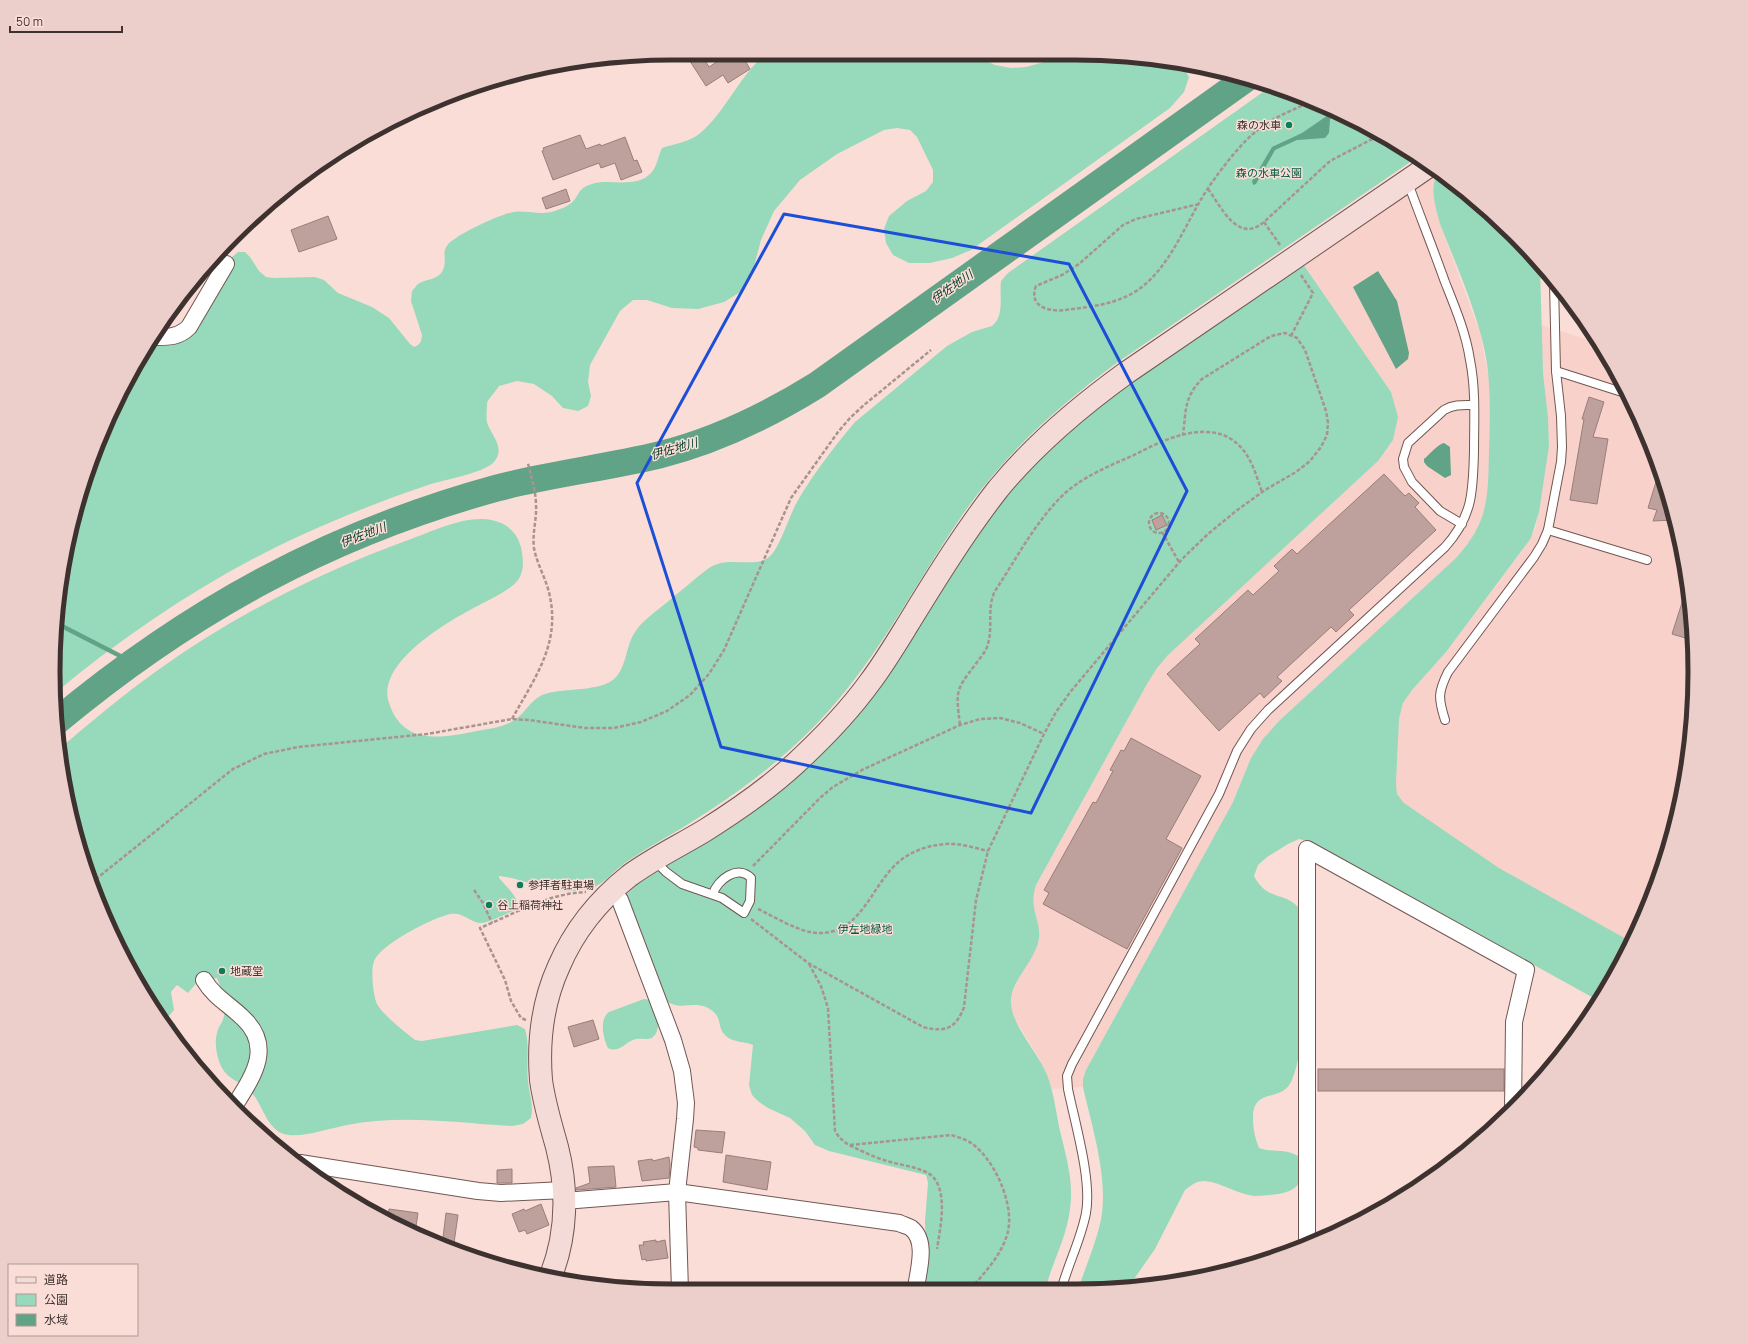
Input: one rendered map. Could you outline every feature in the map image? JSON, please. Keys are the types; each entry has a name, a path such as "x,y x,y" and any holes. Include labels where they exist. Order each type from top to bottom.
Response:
{"street":[{"path":"552,1272 560,1245 564,1196 559,1157 547,1109 542,1080 540,1051 543,1022 549,994 559,966 572,940 589,916 608,895 630,876 736,811 772,784 822,738 847,711 870,682 973,523 1027,456 1058,426 1091,398 1126,373 1425,169"},
{"path":"160,337 176,337 186,330 226,264"},
{"path":"1307,1238 1307,849 1526,970 1514,1022 1513,1101"},
{"path":"608,895 620,900 673,1040 682,1071 686,1104 677,1192 680,1284"},
{"path":"204,980 213,993 243,1018 254,1030 260,1046 257,1063 251,1079 237,1102"},
{"path":"308,1164 478,1192 564,1196 677,1192 899,1223 911,1228 919,1238 920,1250 916,1284"}],"lane":[{"path":"1063,1284 1082,1229 1086,1212 1087,1194 1086,1177 1068,1089 1067,1076 1072,1064 1219,794 1237,751 1250,729 1268,710 1445,547 1455,536 1468,510 1472,496 1474,405 1473,382 1465,337 1411,191 1405,182"},
{"path":"1445,720 1439,704 1440,687 1448,672 1534,557 1548,530 1561,462 1562,447 1561,416 1556,371 1554,290"},
{"path":"1556,371 1620,391"},
{"path":"1462,524 1440,511 1417,487 1407,475 1403,459 1408,443 1444,410 1450,406 1456,405 1474,405"},
{"path":"1548,530 1647,560"},
{"path":"655,860 666,872 682,884 714,894 744,913 749,905 751,884 750,878 746,873 740,871 718,883 714,894"}],"path":[{"path":"1199,204 1136,219 1123,225 1079,264 1062,275 1036,286 1033,294 1035,301 1043,307 1052,310 1062,310 1114,302 1133,293 1149,281 1162,265 1213,181 1248,139 1272,120 1304,105"},
{"path":"1208,189 1233,223 1239,228 1246,230 1254,229 1264,222 1330,161 1374,138"},
{"path":"1264,222 1282,247"},
{"path":"1291,336 1313,293 1298,271"},
{"path":"756,923 808,963 923,1027 936,1031 949,1028 959,1019 964,1007 976,900 988,851 1056,712 1071,691 1179,562 1208,534 1236,511 1262,492 1296,472 1310,460 1321,446 1327,435 1328,423 1326,411 1308,357 1298,338 1284,333 1271,336 1202,380 1193,389 1187,402 1183,435"},
{"path":"96,880 233,770 264,754 298,747 427,734 512,719 585,728 614,728 648,720 667,711 690,695 709,674 724,650 784,512 800,485 850,418 931,350"},
{"path":"960,725 957,694 962,681 987,647 991,600 1045,514 1071,489 1094,473 1161,442 1198,432 1215,432 1230,438 1243,449 1252,463 1262,492"},
{"path":"512,719 540,670 552,634 550,596 534,546 536,505 528,463"},
{"path":"1160,512 1165,514 1168,518 1170,523 1168,528 1162,532 1153,532 1150,527 1148,522 1154,513 1160,512"},
{"path":"1162,532 1179,562"},
{"path":"746,873 820,798 833,787 862,770 960,725 980,719 1000,718 1020,723 1044,734"},
{"path":"749,905 805,930 819,933 834,932 846,926 857,916 888,873 900,861 914,852 930,846 947,844 988,851"},
{"path":"474,890 492,923"},
{"path":"543,1022 521,1018 513,1005 505,980 480,928 563,895 591,892 608,895"},
{"path":"808,963 821,986 828,1008 835,1131 840,1140 849,1146 884,1160 925,1172 935,1180 939,1187 942,1211 936,1252"},
{"path":"849,1146 951,1136 962,1138 972,1144 980,1152 994,1169 1003,1189 1008,1203 1010,1219 1007,1234 1001,1249 975,1284"}],"highlighted area":[{"path":"784,214 1069,264 1187,491 1031,813 721,747 637,483"}],"shaded area":[{"path":"1433,175 1436,177 1434,188 1436,208 1440,224 1480,333 1489,380 1489,483 1483,515 1467,546 1456,558 1279,721 1251,758 1233,802 1086,1070 1083,1079 1083,1087 1052,1089 1040,1060 1015,1019 1011,1008 1011,998 1038,924 1033,908 1033,895 1036,885 1157,668 1391,392 1303,264"},
{"path":"1541,325 1590,340 1625,401 1656,475 1676,553 1683,592 1687,632 1688,672 1687,712 1683,752 1667,830 1656,869 1627,939 1499,868 1404,803 1397,794 1396,783 1399,719 1403,703 1412,690 1446,652 1531,538 1536,526 1549,446 1548,417 1543,373"}],"green space":[{"path":"759,60 984,60 995,65 1011,68 1026,67 1051,60 1116,61 1156,65 1185,70 1189,77 1184,92 1170,108 971,250 952,258 930,263 909,263 893,255 886,243 884,229 889,216 907,201 926,191 933,182 933,170 917,137 910,130 897,128 884,130 837,154 800,180 774,211 761,240 752,274 742,291 724,302 698,309 672,308 647,300 633,300 620,311 590,365 588,382 591,396 588,406 578,411 563,408 552,396 534,384 517,381 499,386 487,403 487,422 497,442 499,452 497,458 488,467 428,485 381,502 321,526 239,566 175,605 144,626 83,670 60,689 61,632 65,592 72,553 92,475 107,438 123,401 156,343 167,343 232,263 232,257 238,252 245,252 259,271 266,277 315,277 324,280 338,293 372,307 389,318 414,347 420,342 422,335 411,301 412,291 418,284 440,275 444,267 444,254 446,246 450,242 476,227 508,213 546,213 561,209 570,204 582,189 589,185 604,182 637,181 645,178 655,168 662,148 691,139 708,126 746,75"},
{"name":"森の水車公園","path":"1266,90 1347,123 1412,161 1118,362 1053,414 1013,452 977,494 871,657 837,701 796,744 752,781 704,814 629,860 599,885 576,891 561,891 499,876 499,878 513,894 517,903 513,911 482,923 475,922 459,914 442,916 409,932 380,953 373,963 374,995 377,1004 389,1018 415,1040 422,1041 517,1025 525,1029 527,1041 528,1081 532,1104 531,1118 523,1124 512,1126 430,1120 388,1120 347,1125 298,1135 284,1134 273,1127 252,1093 228,1076 220,1064 216,1051 216,1037 224,1016 224,1001 217,978 198,981 188,993 177,985 171,992 174,1010 168,1017 176,1025 174,1028 142,978 123,943 92,869 72,791 64,745 158,670 187,650 248,613 345,565 446,526 470,520 482,519 494,521 505,525 515,534 522,551 522,572 518,580 509,588 458,617 429,636 414,648 402,661 392,675 388,689 389,703 395,717 414,733 425,736 437,737 464,734 507,724 520,716 537,698 542,695 560,691 592,688 610,682 620,672 632,637 641,624 703,572 716,564 724,562 756,562 769,557 773,553 803,492 824,461 855,422 947,346 972,332 992,326 996,322 999,317 1001,305 1001,281 1008,273"},
{"path":"1436,178 1449,186 1480,212 1509,239 1540,273 1543,373 1548,417 1549,446 1539,512 1531,538 1446,652 1412,690 1403,703 1399,719 1396,783 1397,794 1404,803 1499,868 1627,939 1594,998 1311,842 1299,839 1267,857 1258,865 1254,876 1259,884 1270,893 1293,902 1298,907 1302,919 1300,1043 1292,1080 1282,1092 1263,1098 1258,1102 1254,1108 1253,1126 1259,1148 1288,1152 1298,1156 1301,1171 1300,1182 1297,1186 1286,1192 1272,1195 1254,1196 1210,1182 1201,1181 1191,1185 1185,1190 1155,1249 1132,1281 1080,1284 1098,1232 1102,1214 1103,1198 1101,1166 1083,1087 1083,1079 1086,1070 1233,802 1251,758 1263,739 1279,721 1456,558 1475,533 1481,520 1487,496 1488,482 1490,415 1488,369 1482,340 1472,306 1440,224 1433,190"},
{"name":"伊左地緑地","path":"1303,264 1391,392 1398,417 1393,440 1378,461 1168,655 1157,668 1036,885 1033,901 1039,938 1034,954 1016,984 1011,999 1012,1008 1019,1028 1047,1075 1053,1096 1070,1179 1071,1199 1066,1229 1047,1284 922,1284 926,1250 925,1221 928,1183 926,1175 829,1151 815,1145 805,1131 790,1118 768,1108 759,1102 752,1095 749,1085 753,1045 732,1040 726,1036 721,1029 718,1017 712,1010 701,1005 675,1005 664,999 628,906 627,894 637,884 709,840 920,624 981,529 1006,495 1034,463 1097,406"},
{"path":"644,999 651,1000 657,1015 658,1026 655,1034 650,1039 632,1040 616,1049 608,1048 603,1029 606,1015 609,1012"}],"water":[{"path":"1328,115 1334,117 1330,119 1329,133 1325,138 1297,140 1275,150 1256,184 1253,185 1252,181 1272,147 1302,133"},
{"path":"1378,271 1397,301 1409,353 1408,359 1396,369 1353,287"},
{"path":"1444,443 1450,447 1451,475 1445,478 1427,466 1424,462 1424,459 1439,445"}],"building":[{"path":"689,60 705,60 709,67 720,60 745,60 750,69 728,83 723,75 706,86"},
{"path":"580,135 586,149 600,144 601,146 625,137 634,161 637,160 642,172 621,180 615,163 601,168 599,163 553,180 542,151 544,150 543,148"},
{"path":"566,189 570,201 546,209 542,198"},
{"path":"328,216 337,239 299,252 291,230"},
{"path":"1589,397 1604,402 1593,437 1608,439 1597,504 1570,500 1584,419 1582,419"},
{"path":"1384,474 1405,496 1409,493 1419,503 1415,507 1436,530 1349,610 1354,615 1336,632 1331,627 1277,677 1282,681 1264,698 1260,693 1219,731 1167,674 1200,644 1195,639 1248,590 1253,595 1279,571 1274,566 1292,549 1297,554"},
{"path":"1657,479 1668,520 1653,521 1657,510 1648,508"},
{"path":"1162,515 1167,525 1156,530 1152,520"},
{"path":"1684,598 1687,639 1672,634"},
{"path":"1131,738 1201,776 1166,839 1182,848 1127,949 1043,904 1049,893 1044,890 1093,802 1096,803 1113,771 1110,770 1121,750 1124,751"},
{"path":"593,1020 599,1039 574,1047 568,1027"},
{"path":"1318,1069 1504,1069 1504,1091 1318,1091"},
{"path":"696,1130 725,1132 722,1153 698,1150 698,1148 694,1147"},
{"path":"726,1155 771,1162 767,1190 723,1182"},
{"path":"669,1157 669,1178 642,1181 638,1161 652,1159 653,1161"},
{"path":"614,1166 616,1187 576,1190 576,1188 590,1183 588,1167"},
{"path":"512,1169 512,1183 497,1183 497,1170"},
{"path":"541,1204 549,1225 527,1234 525,1230 519,1232 512,1214 524,1209 525,1211"},
{"path":"389,1209 418,1213 416,1227 401,1221 388,1214"},
{"path":"446,1213 458,1215 454,1243 443,1239"},
{"path":"656,1240 656,1242 665,1240 668,1258 646,1261 646,1259 642,1260 639,1245 644,1245 643,1242"}],"waterway":[{"name":"伊佐地川","path":"62,718 106,682 157,645 210,611 263,581 319,553 376,528 435,507 497,488 639,460 701,443 741,426 779,407 817,385 1240,83"},
{"path":"62,626 132,662"}],"place":[{"name":"森の水車","path":"1289,125"},
{"name":"参拝者駐車場","path":"520,885"},
{"name":"谷上稲荷神社","path":"489,905"},
{"name":"地蔵堂","path":"222,971"}]}
